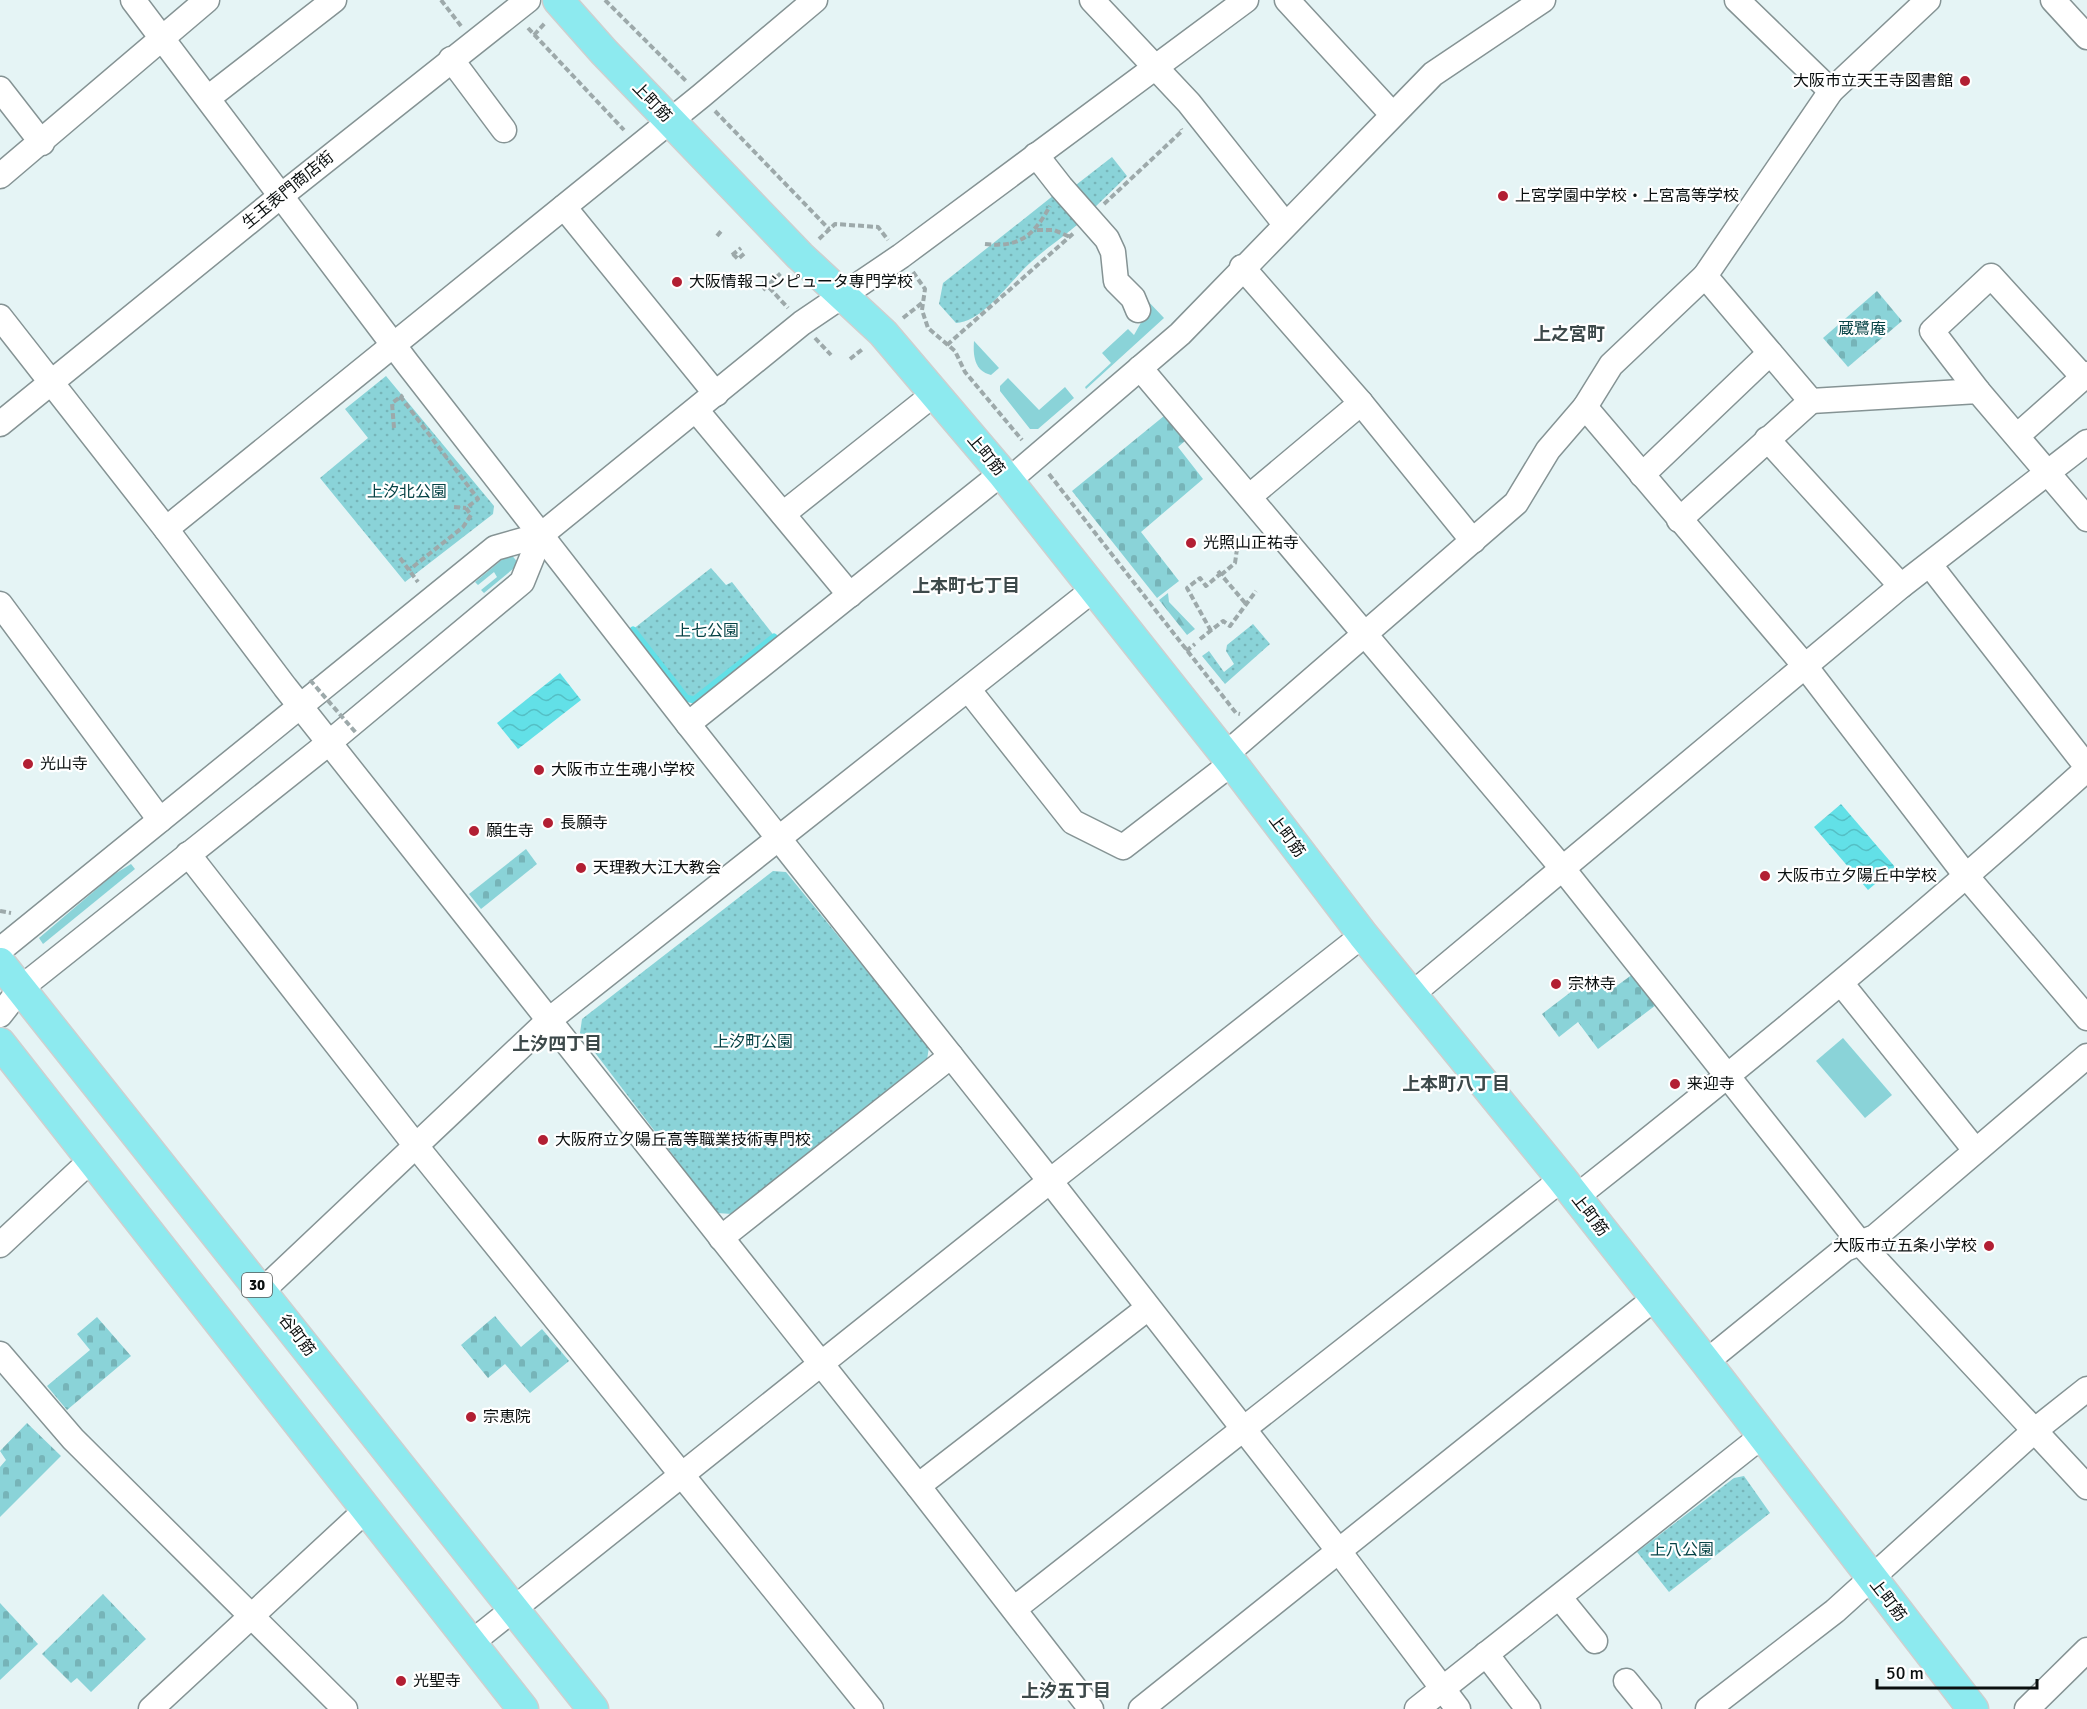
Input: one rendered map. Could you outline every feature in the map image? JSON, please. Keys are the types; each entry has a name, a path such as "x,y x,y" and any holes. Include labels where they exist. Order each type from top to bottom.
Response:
{"main road":[{"name":"上町筋","path":"558,0 800,256 883,333 1005,477 1229,759 1363,935 1569,1188 1706,1362 1973,1709"},
{"name":"谷町筋","path":"0,963 593,1709"},
{"path":"0,1043 90,1161 523,1709"}],"street":[{"path":"133,0 394,345 688,724 1050,1181 1338,1550 1458,1709"},
{"path":"0,176 42,143 207,0"},
{"path":"208,98 334,0"},
{"name":"生玉表門商店街","path":"0,424 451,59 528,0"},
{"path":"166,529 564,207 815,0"},
{"path":"1092,0 1189,103 1285,224"},
{"path":"0,950 495,548 542,535 802,323 901,256 1246,0"},
{"path":"1287,0 1392,114"},
{"path":"688,724 1005,477 1037,458 1180,334 1242,267 1433,74 1542,0"},
{"path":"1737,0 1831,91"},
{"path":"968,689 1073,822 1123,847 1229,759 1365,634 1516,503 1548,450 1585,407 1611,365 1705,276 1831,91 1928,0"},
{"path":"2053,0 2087,37"},
{"path":"451,59 504,130"},
{"path":"0,89 42,143"},
{"path":"1036,155 1101,232 1113,252 1116,281 1133,298 1135,320"},
{"path":"564,207 716,394"},
{"path":"1101,232 1109,254 1103,273"},
{"path":"1242,267 1361,403 1473,541"},
{"path":"1705,276 1811,401"},
{"path":"2017,436 2085,376 1992,276 1932,331 1978,391 2087,519"},
{"path":"0,317 301,706 918,1486 1090,1709"},
{"path":"1642,475 1770,354"},
{"path":"1140,368 1563,869 1730,1076 1860,1243 2087,1487"},
{"path":"1679,520 1811,401 1978,391"},
{"path":"783,514 934,394"},
{"path":"1250,496 1361,403"},
{"path":"1585,407 1805,666 1967,877 2087,1018"},
{"path":"696,410 850,596"},
{"path":"1767,439 1901,586"},
{"path":"1411,995 1901,586 2050,474 2087,442"},
{"path":"0,1015 21,988 330,742 522,582 542,535"},
{"path":"1014,1609 1244,1430 1569,1188 1730,1076 1967,877 2087,768 1930,565"},
{"path":"261,1291 549,1020 780,840 1094,589"},
{"path":"0,604 160,820"},
{"path":"188,854 416,1146 871,1709"},
{"path":"471,1643 1050,1181 1363,935"},
{"path":"1841,983 1976,1150"},
{"path":"721,1238 951,1056"},
{"path":"1706,1362 1845,1249 1875,1237 2087,1056"},
{"path":"0,1245 90,1161"},
{"path":"1141,1709 1655,1298"},
{"path":"918,1486 1148,1308"},
{"path":"0,1354 73,1439 345,1709"},
{"path":"1708,1709 1836,1611 2034,1431 2087,1389"},
{"path":"1417,1709 1762,1436"},
{"path":"151,1709 366,1510"},
{"path":"1560,1598 1595,1641"},
{"path":"2026,1709 2087,1650"},
{"path":"1486,1654 1528,1709"},
{"path":"1626,1681 1649,1709"}],"path":[{"path":"441,0 473,42"},
{"path":"526,27 626,133"},
{"path":"830,229 835,224 878,227"},
{"path":"717,236 722,230"},
{"path":"985,244 1012,243 1036,230 1054,230 1070,237"},
{"path":"741,248 733,254 738,259 746,253"},
{"path":"925,289 922,310 928,328 955,351 965,372 1037,458 1186,651 1236,713 1245,716"},
{"path":"400,396 478,499 466,508 454,507"},
{"path":"392,403 394,428"},
{"path":"409,570 463,527 471,515 466,508"},
{"path":"1211,631 1187,588 1200,578 1206,586 1235,563 1237,549"},
{"path":"400,558 418,582"},
{"path":"1220,573 1246,604"},
{"path":"1200,639 1223,621 1230,626 1256,591"},
{"path":"1186,651 1195,644"},
{"path":"310,680 357,734"}],"green space":[{"path":"1112,157 1127,176 1090,212 1072,188"},
{"path":"1054,195 1077,225 1030,263 986,308 966,321 956,323 939,304 943,283"},
{"path":"1127,279 1164,318 1086,389 1085,387 1111,363 1102,353 1128,329 1134,335 1143,319"},
{"name":"蔵鷺庵","path":"1877,291 1902,321 1848,367 1823,338"},
{"path":"974,341 999,368 991,375 981,370 976,362"},
{"name":"上汐北公園","path":"386,376 494,506 493,514 405,582 320,478 368,438 345,409"},
{"path":"1008,378 1039,410 1065,387 1074,398 1038,429 1030,429 1000,391 1000,386"},
{"path":"1164,416 1185,441 1178,447 1203,479 1141,532 1179,581 1157,598 1072,491"},
{"path":"510,553 519,564 484,593 481,590 497,577 494,572 478,585 475,582"},
{"name":"上七公園","path":"711,568 726,585 732,582 775,637 694,701 685,698 632,630"},
{"path":"1168,593 1169,602 1195,629 1187,635 1159,600"},
{"path":"1253,624 1270,644 1225,684 1202,656 1209,651 1224,672 1234,664 1226,651 1227,645"},
{"path":"526,849 537,864 481,909 469,894"},
{"path":"131,864 135,869 43,944 39,938 113,875"},
{"name":"上汐町公園","path":"773,871 786,872 929,1047 927,1060 732,1214 717,1213 580,1033 582,1019"},
{"path":"1633,974 1656,1005 1598,1049 1578,1022 1559,1037 1542,1014 1593,975 1607,993"},
{"path":"1843,1038 1892,1095 1865,1118 1816,1061"},
{"path":"495,1316 521,1347 542,1329 569,1361 530,1393 505,1364 488,1378 461,1345"},
{"path":"97,1317 131,1356 67,1410 47,1386 90,1350 77,1334"},
{"path":"27,1423 61,1456 0,1517 0,1467 6,1460 0,1451"},
{"name":"上八公園","path":"1744,1476 1770,1513 1669,1592 1637,1552 1734,1478"},
{"path":"103,1594 146,1639 91,1692 77,1678 71,1683 42,1654"},
{"path":"0,1603 38,1644 0,1680"}],"water":[{"path":"560,673 581,700 518,749 497,723"},
{"path":"1841,804 1895,867 1868,890 1814,827"}],"waterway":[{"path":"633,630 686,698 694,700 774,637"}],"place":[{"name":"大阪市立天王寺図書館","path":"1965,81"},
{"name":"上宮学園中学校・上宮高等学校","path":"1503,196"},
{"name":"大阪情報コンピュータ専門学校","path":"677,282"},
{"name":"光照山正祐寺","path":"1191,543"},
{"name":"光山寺","path":"28,764"},
{"name":"大阪市立生魂小学校","path":"539,770"},
{"name":"長願寺","path":"548,823"},
{"name":"願生寺","path":"474,831"},
{"name":"天理教大江大教会","path":"581,868"},
{"name":"大阪市立夕陽丘中学校","path":"1765,876"},
{"name":"宗林寺","path":"1556,984"},
{"name":"来迎寺","path":"1675,1084"},
{"name":"大阪府立夕陽丘高等職業技術専門校","path":"543,1140"},
{"name":"大阪市立五条小学校","path":"1989,1246"},
{"name":"宗恵院","path":"471,1417"},
{"name":"光聖寺","path":"401,1681"}],"district":[{"name":"上之宮町","path":"1569,334"},
{"name":"上本町七丁目","path":"966,586"},
{"name":"上汐四丁目","path":"557,1044"},
{"name":"上本町八丁目","path":"1456,1084"},
{"name":"上汐五丁目","path":"1066,1691"}]}
